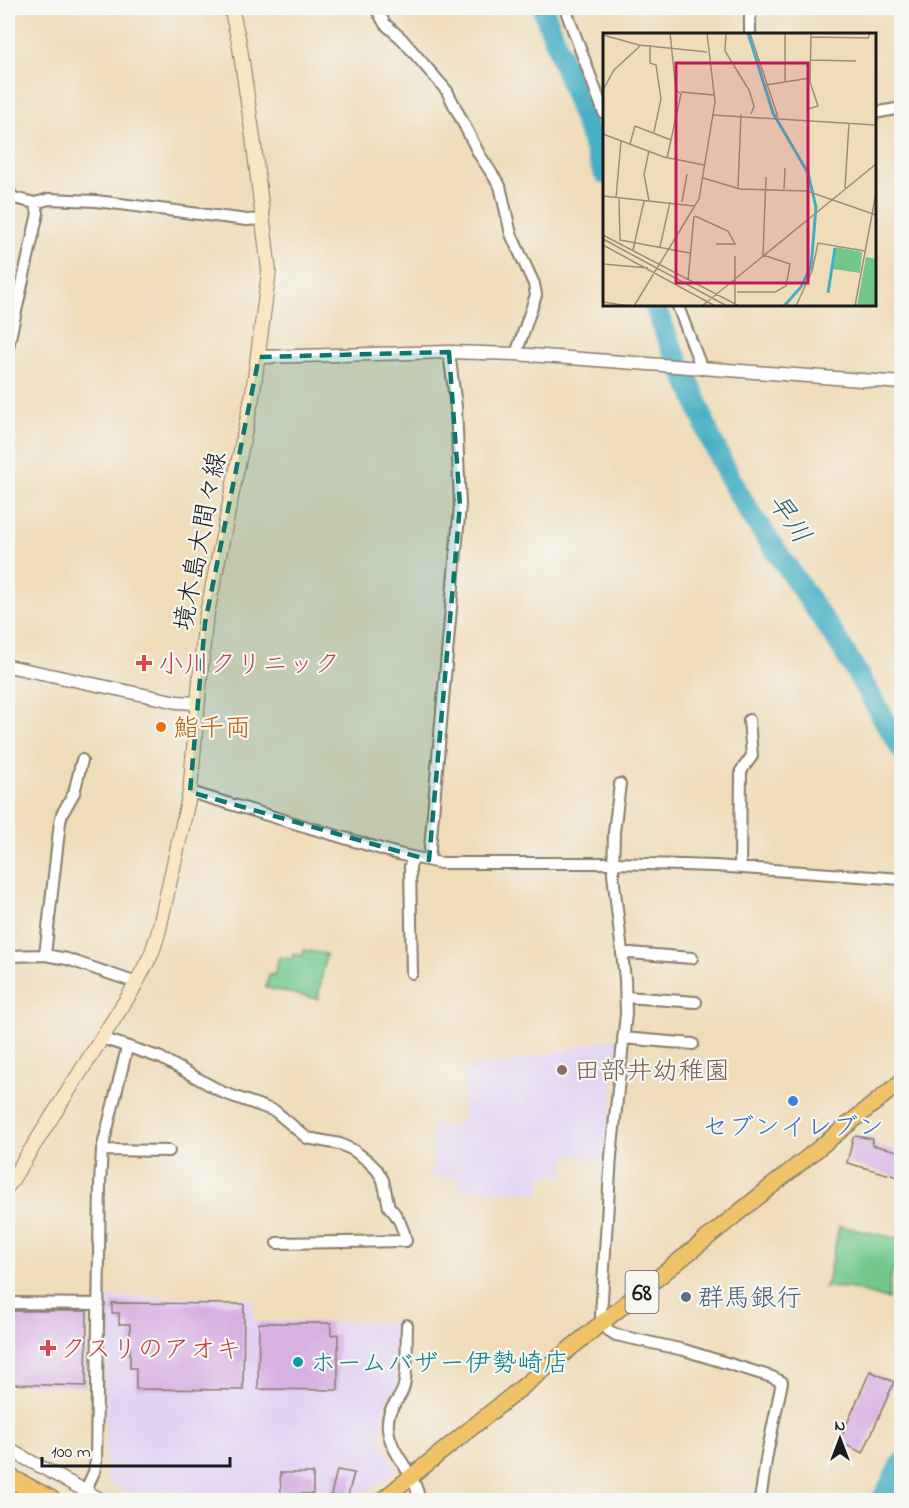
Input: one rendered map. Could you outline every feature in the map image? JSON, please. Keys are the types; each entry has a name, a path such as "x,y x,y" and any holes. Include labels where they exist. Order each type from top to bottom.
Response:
{"highway":[{"path":"8,1476 51,1500"}],"main road":[{"name":"境木島大間々線","path":"8,1186 137,983 151,955 158,934 190,792 207,612 259,357 269,271 239,41 231,8"},
{"name":"68","path":"382,1500 411,1479 902,1081"}],"street":[{"path":"376,8 385,24 402,39 447,91 479,154 500,186 511,234 534,284 536,295 516,354"},
{"path":"565,8 603,110"},
{"path":"750,8 750,33"},
{"path":"876,112 902,108"},
{"path":"8,191 14,198 35,203 49,199 96,201 247,220 263,219"},
{"path":"8,347 38,213 35,203"},
{"path":"678,306 699,368"},
{"path":"429,861 460,505 456,408 449,352"},
{"path":"259,357 449,352 516,354 902,383"},
{"path":"8,666 177,702 198,703"},
{"path":"740,868 741,771 752,756 749,720"},
{"path":"45,955 60,822 74,793 82,760"},
{"path":"620,784 614,832 613,874 626,997 624,1038 611,1156 607,1242 600,1311 603,1323 616,1335 694,1353 782,1382 760,1500"},
{"path":"190,792 413,858 440,863 614,863 740,868 902,879"},
{"path":"412,973 410,867 413,858"},
{"path":"622,954 692,958"},
{"path":"8,956 45,955 67,959 137,983"},
{"path":"626,997 696,1002"},
{"path":"102,1038 161,1058 224,1093 275,1111 283,1116 297,1132 307,1137 347,1147 362,1156 372,1163 380,1174 389,1207 393,1210 405,1233 406,1241 277,1242"},
{"path":"624,1038 693,1044"},
{"path":"82,1496 94,1472 96,1461 102,1150 127,1048"},
{"path":"102,1150 169,1151"},
{"path":"8,1303 99,1304"},
{"path":"407,1325 404,1387 390,1410 388,1428 392,1442 417,1489 419,1500"},
{"path":"8,1449 82,1496 102,1500"}],"highlighted area":[{"path":"449,352 460,505 429,860 190,792 205,623 259,357"}],"shaded area":[{"path":"618,1037 606,1159 566,1155 564,1176 542,1174 540,1193 460,1189 458,1178 432,1177 433,1126 458,1127 459,1119 463,1119 466,1068 504,1064"},
{"path":"105,1298 253,1298 254,1321 401,1322 397,1387 385,1405 381,1432 383,1446 396,1468 395,1471 355,1500 138,1500 107,1481"}],"green space":[{"path":"304,950 326,954 318,999 266,988 269,974 274,975 279,957 292,959 293,954 302,956"},
{"path":"839,1226 901,1239 888,1299 848,1288 824,1287 827,1283"}],"building":[{"path":"856,1136 873,1139 872,1145 902,1152 902,1178 847,1163 853,1138"},
{"path":"112,1303 244,1304 243,1390 136,1389 136,1368 130,1368 130,1324 119,1324 119,1313 112,1313"},
{"name":"クスリのアオキ","path":"10,1311 87,1311 86,1386 9,1384"},
{"name":"ホームバザー伊勢崎店","path":"259,1323 331,1323 331,1335 338,1334 338,1390 258,1389"},
{"path":"870,1371 894,1382 863,1453 839,1442"},
{"path":"337,1470 354,1473 347,1499 331,1495"},
{"path":"280,1473 313,1473 313,1494 281,1494"}],"waterway":[{"name":"早川","path":"543,8 603,170"},
{"name":"早川","path":"655,306 730,479 748,510 841,646 902,750"},
{"name":"早川","path":"882,1500 902,1463"}],"place":[{"name":"小川クリニック","path":"144,663"},
{"name":"鮨千両","path":"161,727"},
{"name":"田部井幼稚園","path":"562,1070"},
{"name":"セブンイレブン","path":"793,1101"},
{"name":"群馬銀行","path":"686,1297"},
{"name":"クスリのアオキ","path":"48,1348"},
{"name":"ホームバザー伊勢崎店","path":"298,1362"}]}
